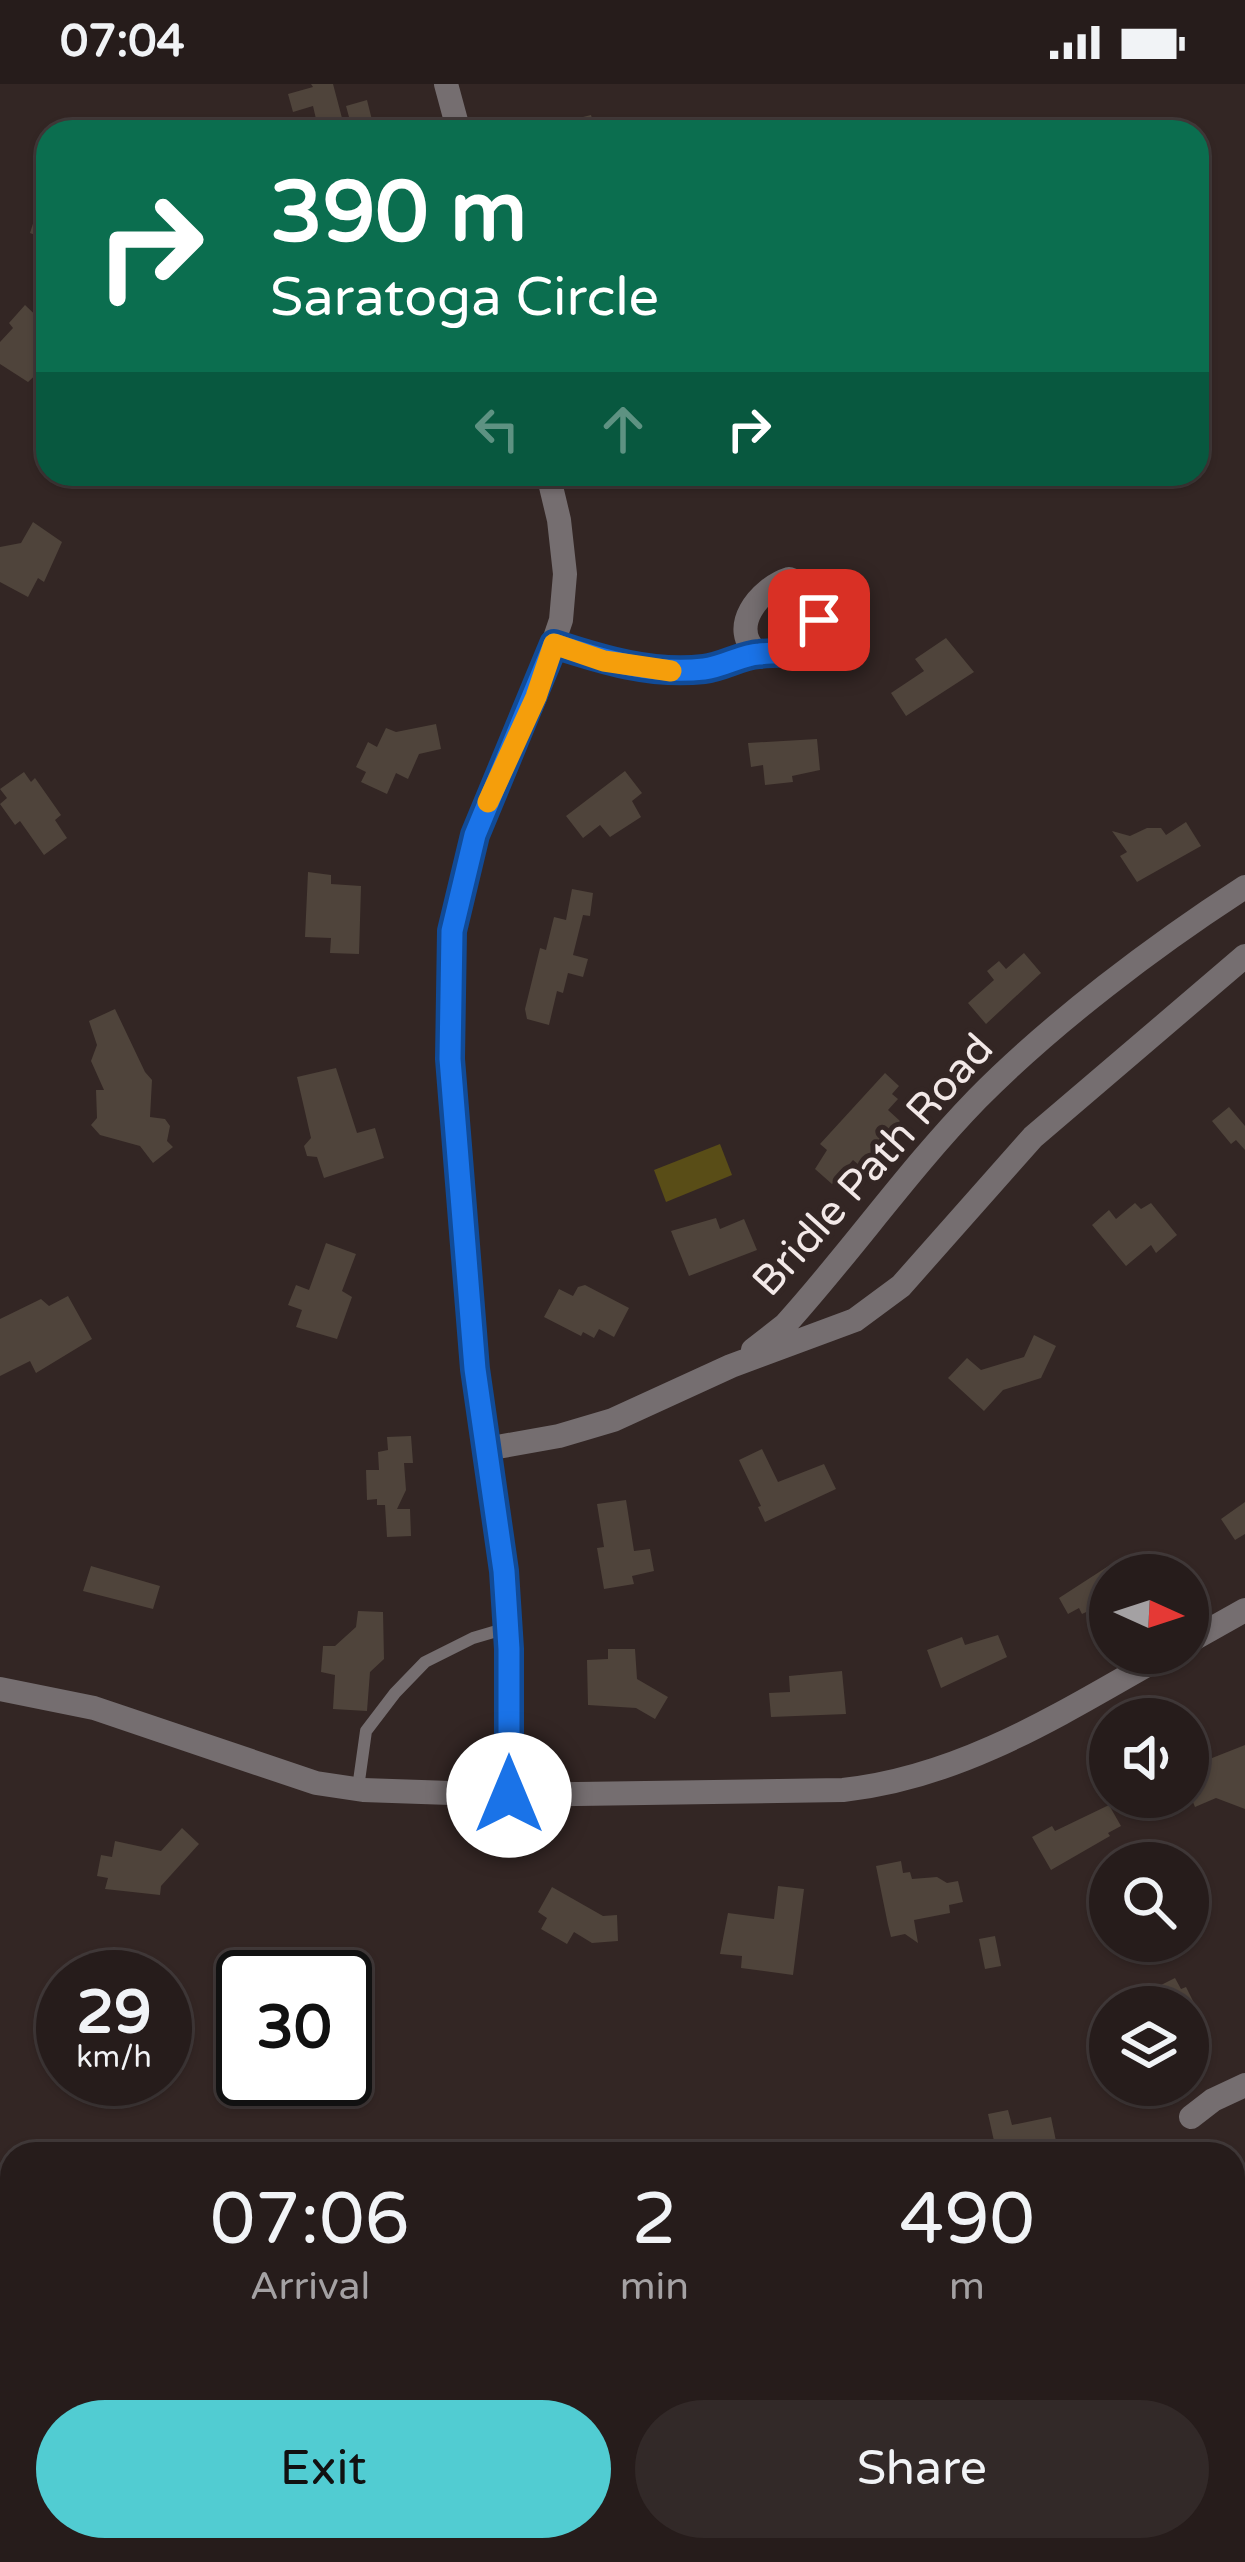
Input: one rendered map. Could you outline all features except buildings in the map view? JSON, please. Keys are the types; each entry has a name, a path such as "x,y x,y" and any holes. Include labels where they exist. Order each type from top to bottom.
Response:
{"street":[{"path":"446,84 455,120"},
{"path":"509,1795 504,1571 475,1369 450,1059 452,931 475,835 561,620 565,574 551,486"},
{"path":"554,644 604,661 663,671 708,669 758,654"},
{"name":"Bridle Path Road","path":"731,1366 785,1325 947,1131 1012,1066 1171,937 1245,887"},
{"name":"Bridle Path Road","path":"486,1449 613,1420 731,1366 828,1333 879,1305 1033,1137 1245,956"},
{"path":"1209,1630 1245,1610"},
{"path":"0,1689 94,1708 316,1783 358,1790 509,1795 844,1790 890,1785 962,1762 1030,1731 1131,1674"},
{"path":"1191,2116 1245,2085"}],"lane":[{"path":"358,1790 366,1731 395,1693 425,1662 473,1638 508,1628"}],"shaded area":[{"path":"720,1144 732,1175 666,1202 654,1170"}],"slow traffic":[{"path":"488,802 536,697 554,644 604,661 671,671"}],"route":[{"path":"509,1795 504,1571 475,1369 450,1059 456,901 475,835 536,697 554,644 604,661 663,671 708,669 758,654 792,653 806,645 819,620"}]}
